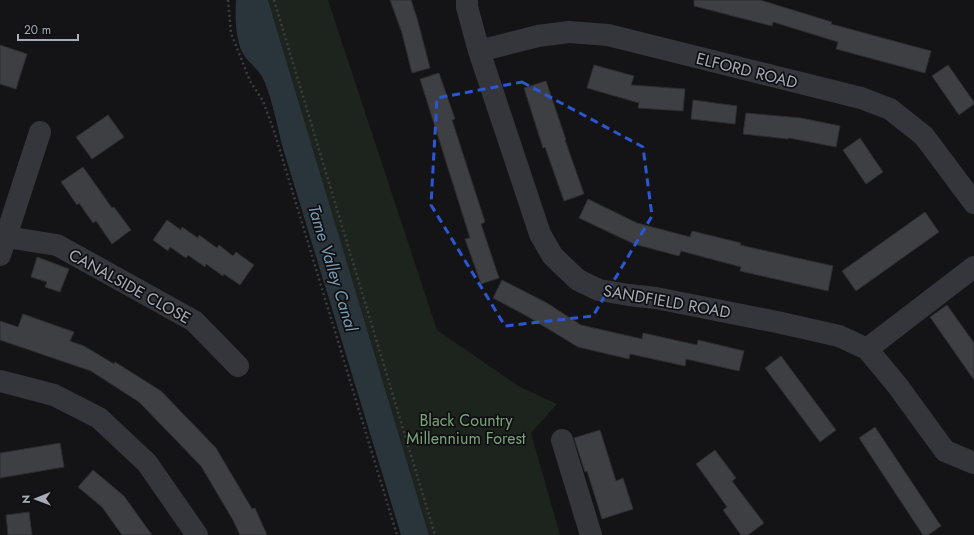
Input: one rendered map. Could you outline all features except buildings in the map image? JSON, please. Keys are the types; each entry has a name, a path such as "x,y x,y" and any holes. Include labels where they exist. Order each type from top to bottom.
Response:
{"street":[{"name":"SANDFIELD ROAD","path":"467,0 467,7 479,51 540,234 552,256 578,280 599,290 656,298 839,336 867,349 897,385 945,451 974,463"},
{"name":"ELFORD ROAD","path":"479,51 538,36 569,32 608,35 861,98 890,109 924,136 974,203"},
{"path":"2,247 40,132"},
{"name":"CANALSIDE CLOSE","path":"2,247 57,245 194,320 238,366"},
{"path":"867,349 974,267"},
{"path":"0,381 54,395 99,418 147,463 198,535"},
{"path":"562,440 591,535"}],"path":[{"path":"228,0 231,33 250,81 263,101 274,131 397,535"},
{"path":"274,0 435,535"}],"highlighted area":[{"path":"522,82 643,147 652,216 593,316 505,326 431,205 437,98"}],"green space":[{"name":"Black Country Millennium Forest","path":"268,0 328,0 437,330 520,387 557,404 531,433 560,535 429,535"}],"water":[{"name":"Tame Valley Canal","path":"236,0 268,0 429,535 401,535 282,145 273,106 261,75 245,57 239,44 237,37"}]}
